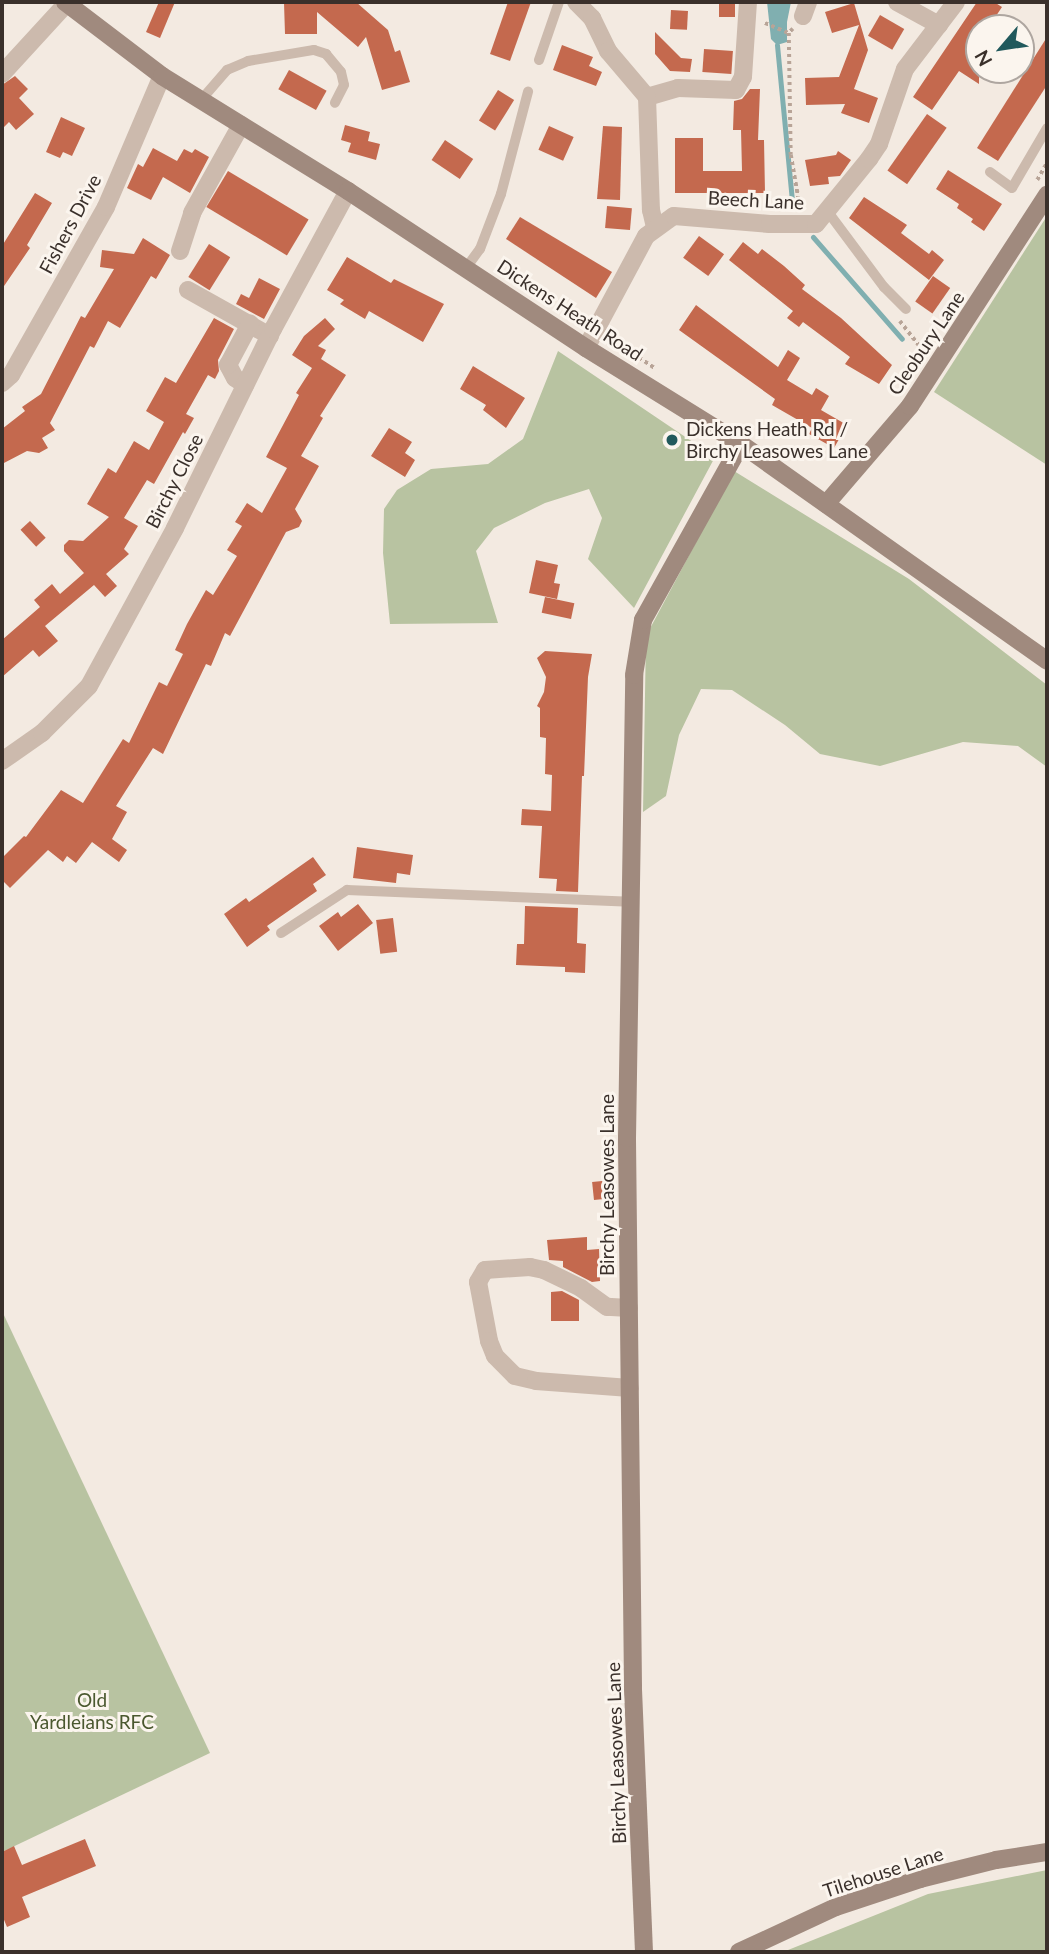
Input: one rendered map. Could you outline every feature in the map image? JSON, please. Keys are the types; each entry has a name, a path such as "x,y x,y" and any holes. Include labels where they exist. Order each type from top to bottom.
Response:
{"street":[{"path":"2,74 66,2"},
{"name":"Dickens Heath Road","path":"66,2 162,76 348,191 586,348 741,444 1047,661"},
{"path":"576,2 592,18 608,51 647,97 655,227 646,236 586,348"},
{"path":"647,97 678,88 736,90 743,77 748,2"},
{"path":"897,2 939,25"},
{"name":"Beech Lane","path":"655,227 674,216 797,226 822,218 879,144 905,69 956,2"},
{"name":"Fishers Drive","path":"2,383 11,375 106,207 162,76"},
{"path":"180,251 192,213 241,125"},
{"name":"Birchy Close","path":"2,761 42,733 89,686 175,528 270,336 348,191"},
{"name":"Cleobury Lane","path":"826,504 910,406 1047,195"},
{"path":"188,290 270,336"},
{"path":"245,385 235,378 228,365 250,324"},
{"name":"Birchy Leasowes Lane","path":"644,1952 633,1686 629,1308 630,902 634,675 643,621 741,444"},
{"path":"629,1308 607,1307 582,1288 544,1270 530,1267 485,1270 478,1282 489,1341 495,1356 515,1376 536,1381 630,1388"},
{"name":"Tilehouse Lane","path":"739,1952 836,1907 920,1879 996,1860 1047,1852"}],"lane":[{"path":"539,60 559,2"},
{"path":"201,100 227,70 247,61 314,50 335,61 341,72 344,85 335,103"},
{"path":"466,268 480,248 501,194 528,92"},
{"path":"990,172 1012,188 1047,128"},
{"path":"822,218 906,309"},
{"path":"281,933 347,890 630,902"}],"path":[{"path":"765,23 789,33 791,155 800,201 822,218"},
{"path":"894,314 926,352 918,363"},
{"path":"597,328 665,374"}],"green space":[{"path":"1047,216 1047,465 934,392"},
{"path":"558,351 715,457 634,608 588,559 602,518 589,489 545,503 494,528 476,551 498,623 390,624 383,553 384,509 397,490 431,469 488,464 523,439"},
{"path":"734,471 909,579 1047,685 1047,767 1018,746 963,742 880,766 820,754 785,725 732,690 701,689 679,735 666,796 643,812 646,636"},
{"name":"Old Yardleians RFC","path":"2,1311 210,1753 2,1852"},
{"path":"1047,1870 1047,1952 783,1952 928,1894"}],"water":[{"path":"767,2 791,2 787,42 777,45 771,39"}],"building":[{"path":"159,2 175,2 160,38 146,32"},
{"path":"356,2 388,30 395,52 400,50 410,82 382,90 366,37 358,47 317,12 317,34 285,34 284,3"},
{"path":"508,2 531,2 510,61 490,54"},
{"path":"719,2 735,2 735,17 719,17"},
{"path":"977,2 994,2 1002,7 997,14 969,14"},
{"path":"854,3 868,50 854,89 878,98 869,123 841,113 845,104 806,105 805,78 839,77 859,25 832,33 825,12"},
{"path":"671,10 688,11 687,30 670,29"},
{"path":"880,15 904,29 892,50 868,36"},
{"path":"965,20 965,75 959,71 932,110 913,97"},
{"path":"655,32 681,58 692,59 690,72 670,71 655,54"},
{"path":"1047,37 1047,85 998,161 977,148 1017,84 1035,84 1035,56"},
{"path":"562,45 593,57 589,66 602,72 596,86 553,70"},
{"path":"704,49 733,51 731,74 702,72"},
{"path":"289,70 327,91 316,110 278,89"},
{"path":"15,76 28,89 19,98 34,114 16,130 9,122 2,129 2,85"},
{"path":"750,89 760,89 758,140 764,140 765,193 675,193 675,138 703,138 703,171 742,171 741,130 733,130 734,101 742,99"},
{"path":"498,90 514,100 495,131 479,121"},
{"path":"927,114 947,128 907,184 887,171"},
{"path":"61,117 85,128 72,156 63,152 60,158 46,152"},
{"path":"345,125 370,132 368,141 380,144 376,160 348,152 351,143 341,140"},
{"path":"549,126 574,137 563,161 538,150"},
{"path":"603,126 622,127 620,200 597,199"},
{"path":"445,140 473,159 460,179 432,160"},
{"path":"153,148 177,161 184,149 192,153 195,149 209,157 190,193 163,177 151,200 127,188 138,164 143,167"},
{"path":"838,151 851,160 840,176 828,177 829,184 810,186 805,160 836,155"},
{"path":"948,170 1002,204 984,231 957,208 959,204 936,189"},
{"path":"228,171 309,219 287,255 206,207"},
{"path":"35,193 52,203 27,245 30,248 2,289 2,246"},
{"path":"864,197 907,225 901,233 929,254 932,250 944,260 929,280 849,218"},
{"path":"607,206 632,208 630,230 605,228"},
{"path":"520,217 612,272 596,298 506,239"},
{"path":"699,236 724,254 708,276 683,258"},
{"path":"143,238 170,255 156,279 151,276 120,328 108,321 94,348 90,346 50,423 55,430 42,438 48,448 39,453 27,451 2,464 2,429 25,411 22,407 41,394 81,316 85,318 114,269 100,267 102,250 134,254"},
{"path":"743,242 758,254 762,249 784,266 805,285 802,289 841,318 892,365 879,384 845,364 850,357 803,322 799,327 787,318 793,311 729,260"},
{"path":"209,244 230,257 210,290 188,277"},
{"path":"347,257 391,283 394,279 444,304 423,342 369,311 365,319 340,304 344,300 327,290"},
{"path":"933,276 950,288 932,313 915,301"},
{"path":"259,278 280,289 264,319 236,304 241,294 249,298"},
{"path":"696,305 778,367 788,350 800,358 787,380 812,395 816,388 829,396 821,410 847,425 834,448 809,434 812,428 772,405 775,399 679,330"},
{"path":"214,318 234,329 218,360 219,371 215,379 208,375 186,414 194,418 185,434 183,432 154,484 147,480 124,518 138,526 124,549 129,554 106,574 117,586 105,597 94,585 45,626 58,641 39,657 33,650 2,677 2,640 40,607 34,600 52,584 60,594 84,573 64,551 64,545 69,540 83,541 109,517 87,504 108,468 116,473 134,441 149,450 164,422 146,411 165,377 176,383"},
{"path":"325,318 335,329 318,346 326,350 321,359 346,375 320,416 323,418 301,456 319,466 295,509 302,521 299,527 286,532 230,636 225,633 211,666 206,664 163,754 153,748 116,806 127,812 112,839 127,850 119,862 92,842 76,863 67,856 63,862 48,850 10,888 2,880 2,858 26,837 61,790 83,803 123,739 129,743 159,682 167,686 183,654 175,650 187,624 206,590 213,595 237,556 227,550 242,526 235,522 247,503 262,513 287,468 266,457 299,395 296,393 312,368 292,355 304,336"},
{"path":"473,366 525,398 506,428 483,410 486,405 460,389"},
{"path":"389,428 412,442 405,453 415,460 405,477 371,456"},
{"path":"30,521 46,538 36,547 20,530"},
{"path":"536,560 558,565 554,583 560,584 557,599 529,593"},
{"path":"545,597 574,603 571,619 542,613"},
{"path":"545,651 592,654 588,677 582,776 578,892 556,891 557,879 539,878 542,826 521,825 522,809 551,811 552,775 545,774 546,738 540,737 540,708 537,706 544,692 546,677 537,658"},
{"path":"357,847 413,855 410,875 397,873 396,883 353,878"},
{"path":"313,857 326,875 313,884 317,891 267,926 270,930 247,947 224,914 246,898 249,902"},
{"path":"358,904 373,923 338,951 319,926 338,912 341,917"},
{"path":"525,906 578,908 577,943 586,944 585,973 565,972 565,967 516,965 517,944 524,944"},
{"path":"393,918 397,952 380,954 376,920"},
{"path":"612,1180 614,1198 594,1200 592,1182"},
{"path":"587,1237 587,1250 599,1249 600,1281 592,1282 563,1267 563,1261 549,1260 547,1240"},
{"path":"562,1291 579,1300 579,1321 551,1321 551,1292"},
{"path":"85,1839 96,1866 22,1897 30,1917 7,1927 2,1915 2,1852 14,1846 22,1865"}],"waterway":[{"path":"777,45 792,201"},
{"path":"813,237 902,339"}],"place":[{"name":"Dickens Heath Rd / Birchy Leasowes Lane","path":"672,440"}]}
